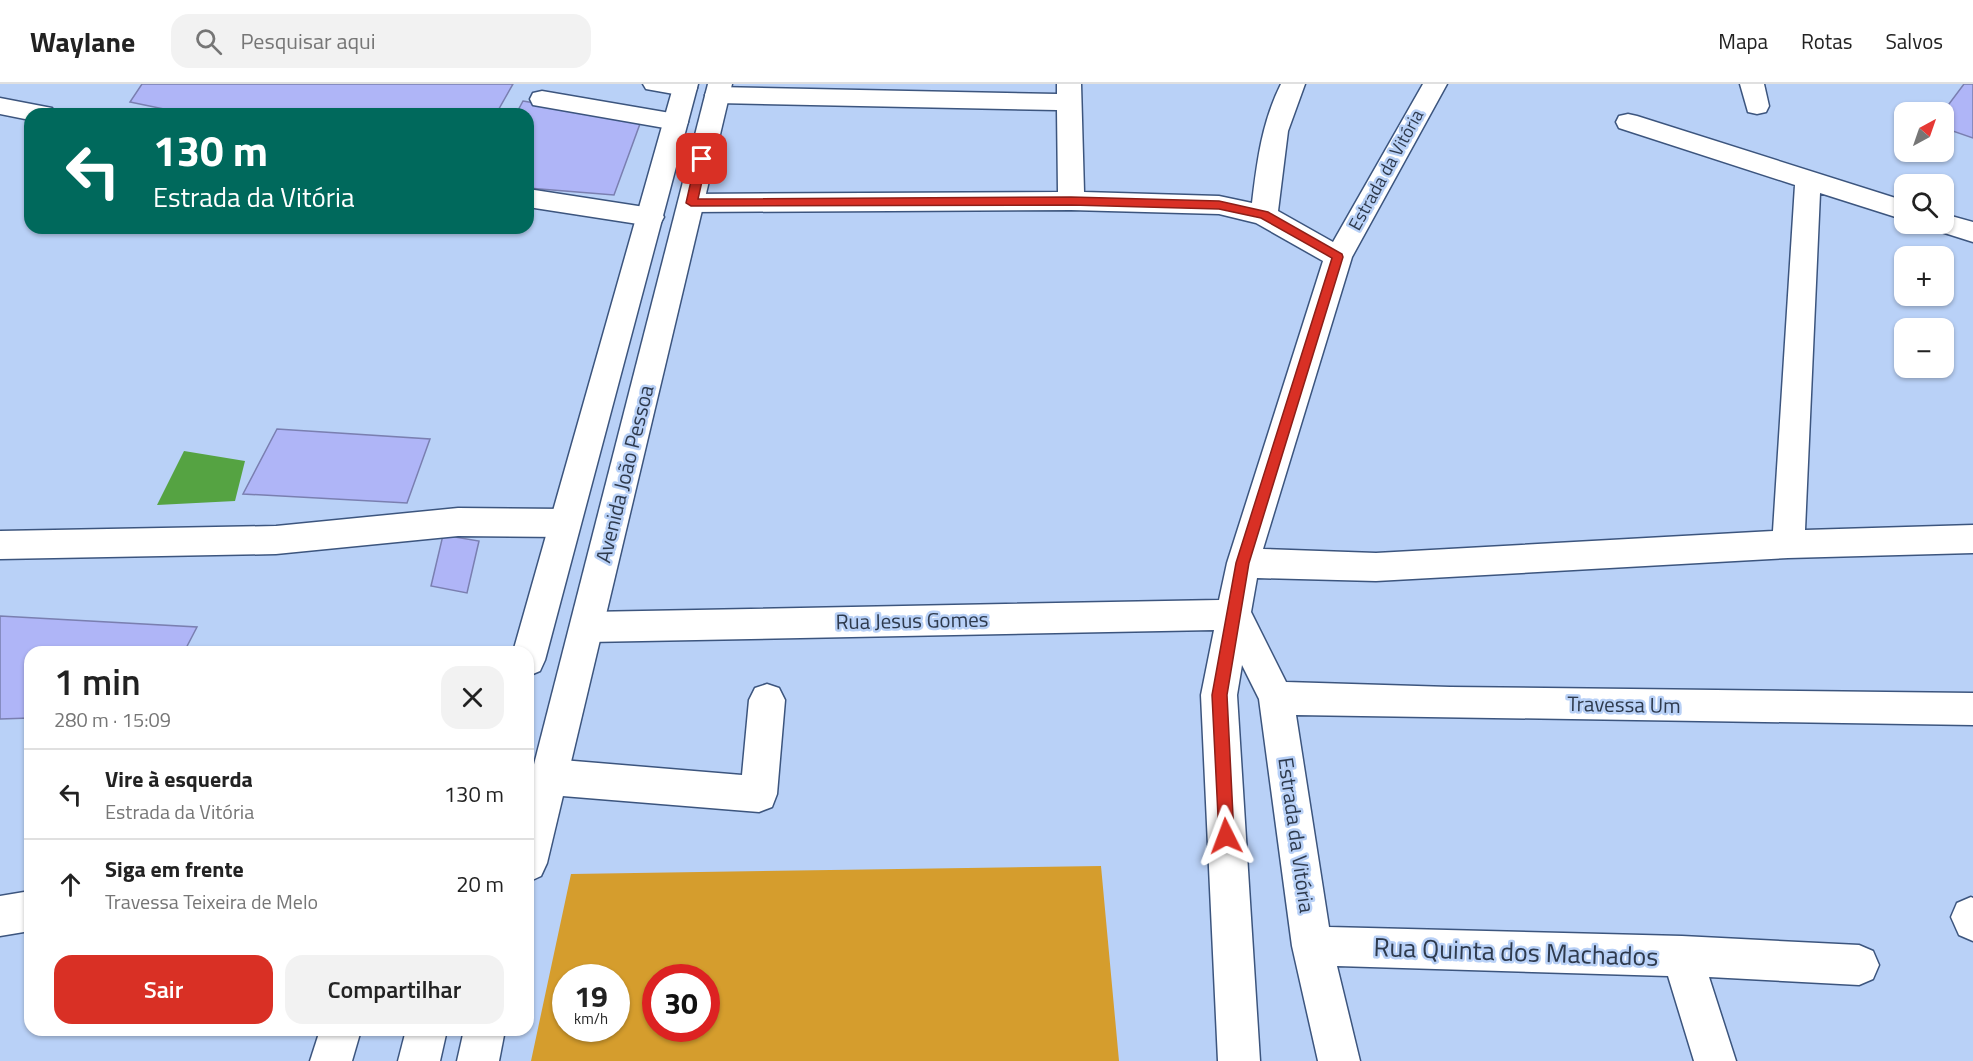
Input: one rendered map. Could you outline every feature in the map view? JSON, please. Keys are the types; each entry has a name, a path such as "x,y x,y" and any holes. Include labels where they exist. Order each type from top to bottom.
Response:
{"street":[{"path":"656,84 685,86"},
{"path":"1264,215 1271,146 1282,104 1293,84"},
{"name":"Estrada da Vitória","path":"1239,1061 1219,695 1243,563 1338,257 1435,84"},
{"name":"Avenida João Pessoa","path":"532,646 685,86"},
{"path":"718,89 1069,93 1071,201"},
{"name":"Avenida João Pessoa","path":"534,840 588,627 718,89"},
{"path":"542,99 675,122"},
{"path":"0,106 24,110"},
{"path":"1628,122 1894,207"},
{"path":"1788,544 1808,180"},
{"path":"534,199 651,217"},
{"path":"691,203 1071,201 1219,205 1264,215 1338,257"},
{"path":"1954,226 1973,232"},
{"path":"0,545 276,540 458,522 564,523"},
{"path":"1243,563 1376,567 1788,544 1973,539"},
{"name":"Estrada da Vitória","path":"1235,615 1276,698 1312,946 1339,1061"},
{"name":"Rua Jesus Gomes","path":"588,627 1235,615"},
{"name":"Travessa Um","path":"1276,698 1450,704 1973,709"},
{"path":"550,777 759,794 767,700"},
{"path":"0,915 24,911"},
{"name":"Rua Quinta dos Machados","path":"1312,946 1682,956 1715,1061"},
{"path":"1682,956 1859,965"},
{"path":"331,1061 339,1036"},
{"path":"419,1061 426,1036"},
{"path":"478,1061 484,1036"}],"shaded area":[{"path":"184,451 245,461 235,501 157,505"},
{"path":"1101,866 1119,1061 531,1061 571,874"}],"building":[{"path":"142,84 513,84 499,108 159,108 130,102"},
{"path":"1964,84 1973,84 1973,138 1954,131 1954,102 1950,102"},
{"path":"523,101 641,121 614,195 534,188 534,108 519,108"},
{"path":"277,429 430,439 407,503 243,494"},
{"path":"443,535 479,541 467,593 431,586"},
{"path":"0,616 197,627 187,646 24,646 24,718 0,719"}],"route":[{"path":"702,159 691,203 1071,201 1219,205 1264,215 1338,257 1243,563 1219,695 1226,836"}]}
